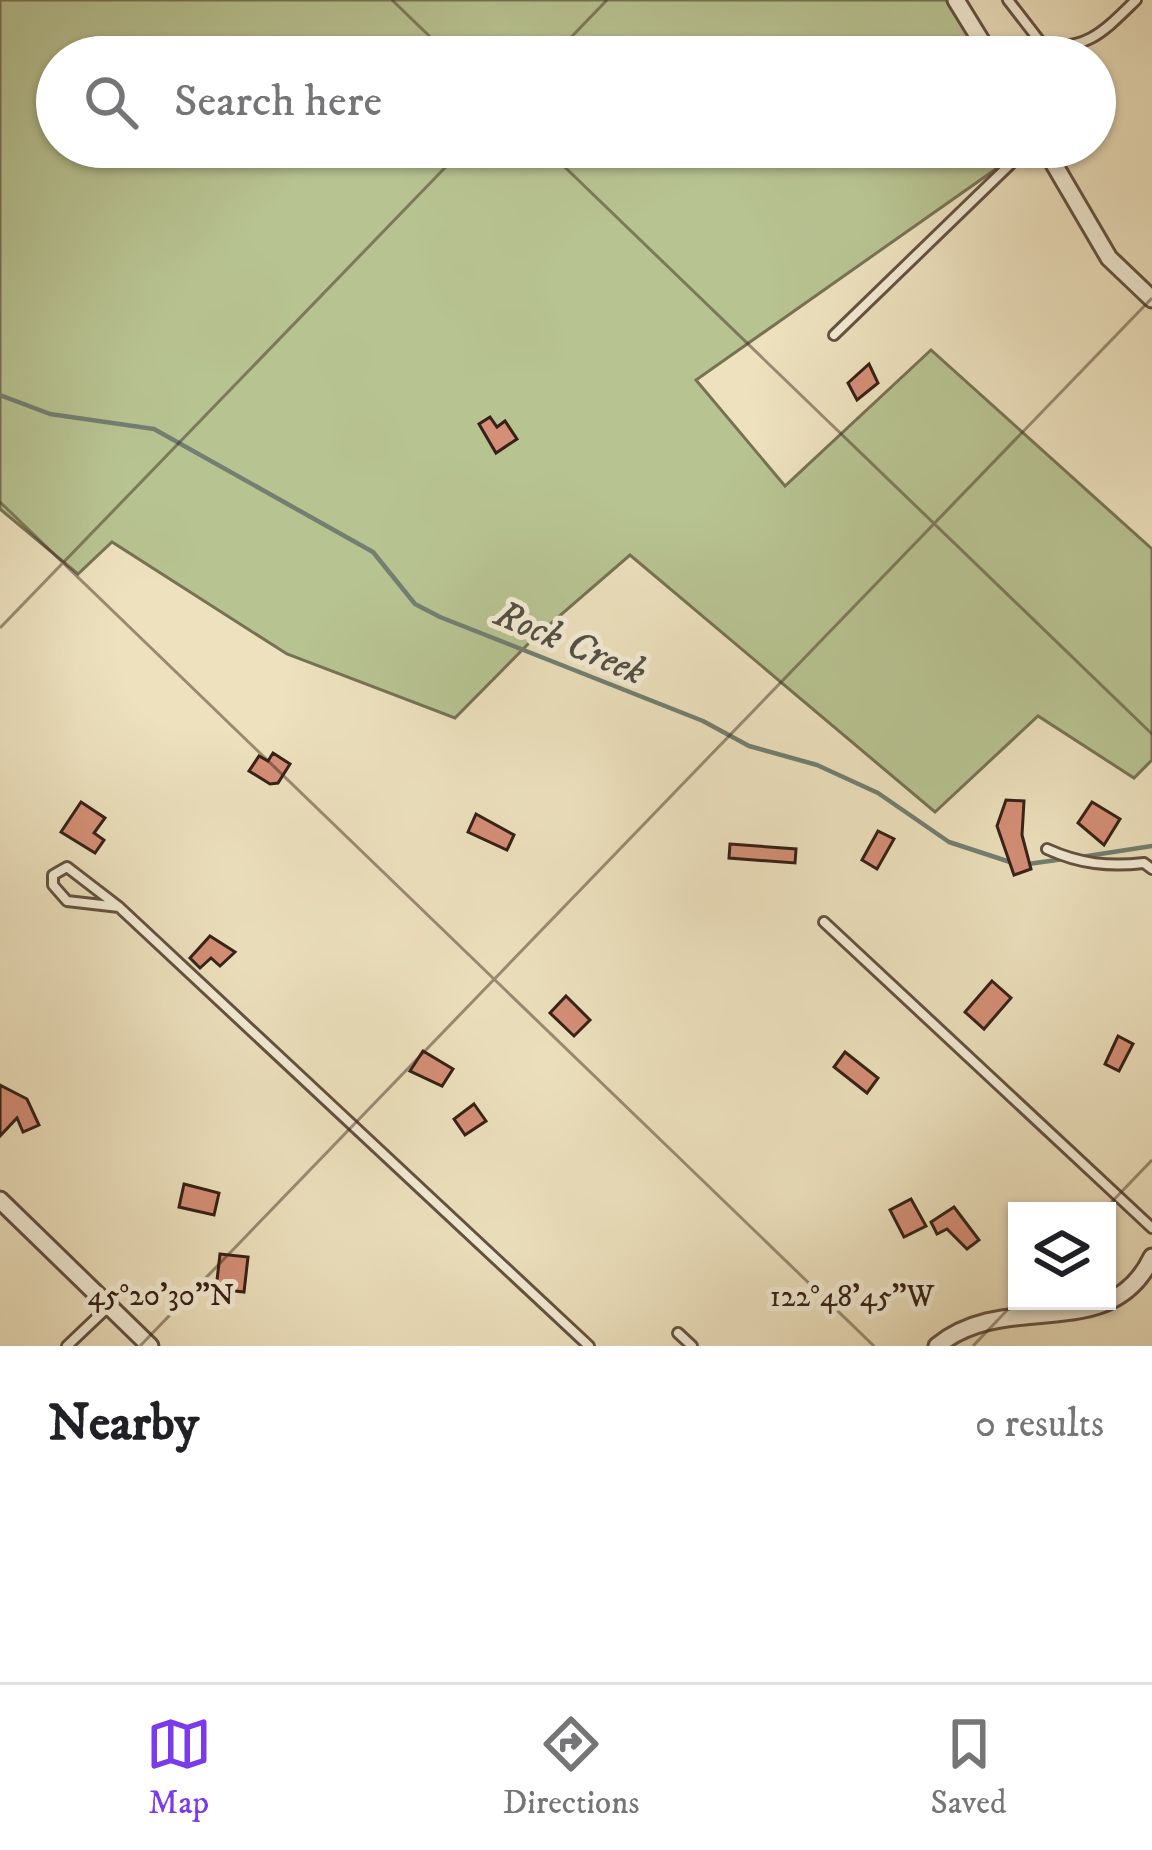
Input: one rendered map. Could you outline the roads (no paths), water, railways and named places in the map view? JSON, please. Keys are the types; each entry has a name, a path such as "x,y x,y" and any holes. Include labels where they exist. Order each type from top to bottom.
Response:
{"street":[{"path":"956,0 978,36"},
{"path":"1057,168 1109,258 1152,299"},
{"path":"0,1200 150,1346"},
{"path":"937,1346 961,1330 997,1319 1096,1313 1116,1306 1132,1292 1152,1257"}],"lane":[{"path":"1008,0 1036,36"},
{"path":"1098,36 1136,0"},
{"path":"834,335 1006,168"},
{"path":"1047,849 1077,861 1109,867 1144,863 1152,869"},
{"path":"119,907 67,902 52,885 53,875 59,868 78,871 119,907 589,1346"},
{"path":"824,922 1152,1228"},
{"path":"68,1346 109,1306"},
{"path":"678,1333 692,1346"}],"waterway":[{"name":"Rock Creek","path":"0,395 50,414 154,429 373,552 415,604 440,617 703,721 749,746 817,765 878,793 949,842 1010,862"},
{"name":"Rock Creek","path":"1081,857 1152,846"},
{"name":"Rock Creek","path":"1028,864 1064,859"}]}
